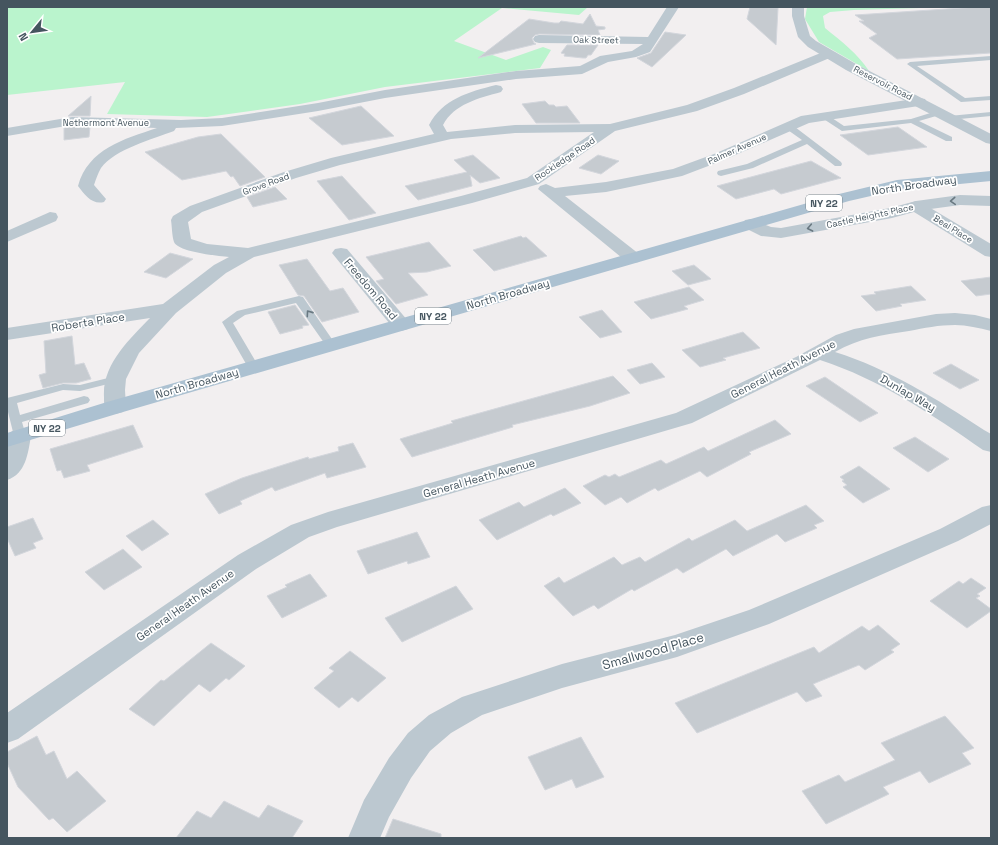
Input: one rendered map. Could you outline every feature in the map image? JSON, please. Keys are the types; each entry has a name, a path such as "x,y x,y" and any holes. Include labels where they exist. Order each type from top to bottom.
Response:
{"main road":[{"name":"North Broadway","path":"14,432 86,408 115,407 845,198 897,185 991,176"}],"street":[{"path":"98,199 86,186 89,175 97,163 115,150 141,138 181,124 215,122 265,116 385,94 516,75 582,70 605,59 640,52 646,49 673,7"},
{"name":"Reservoir Road","path":"798,7 798,16 804,37 828,54 991,140"},
{"name":"Oak Street","path":"539,39 652,41"},
{"name":"Rockledge Road","path":"248,253 466,200 542,186 610,128 698,106 739,91 828,54"},
{"path":"444,136 436,125 443,112 469,97 516,82 518,79 516,75"},
{"name":"Palmer Avenue","path":"542,186 606,187 677,173 701,165 806,119 920,102"},
{"name":"Nethermont Avenue","path":"7,132 72,121 181,124"},
{"name":"Grove Road","path":"248,253 210,250 183,242 179,220 196,209 290,175 336,161 444,136 516,129 610,128"},
{"path":"542,186 633,258"},
{"name":"Castle Heights Place","path":"751,224 767,232 781,233 892,213 916,206 960,200 991,201"},
{"name":"Beal Place","path":"916,206 991,252"},
{"path":"7,238 50,217"},
{"path":"115,407 114,390 116,379 131,350 169,309 220,269 248,253"},
{"name":"Freedom Road","path":"341,253 400,325"},
{"name":"Roberta Place","path":"7,334 169,309"},
{"name":"General Heath Avenue","path":"7,730 246,562 300,531 328,521 684,418 819,353 842,338 910,323 955,319 975,321 991,325"},
{"name":"Dunlap Way","path":"819,353 866,370 893,384 973,432 991,445"},
{"path":"7,472 14,463 14,432"},
{"name":"Smallwood Place","path":"364,838 375,810 389,786 400,768 420,742 440,724 472,706 562,676 677,646 759,617 949,535 991,513"}],"lane":[{"path":"991,58 910,64 964,100 991,98"},
{"path":"823,116 842,129 944,115 991,114"},
{"path":"912,120 949,139"},
{"path":"788,126 838,164"},
{"path":"721,173 750,166 807,141"},
{"path":"253,367 227,322 242,313 299,299 331,345"},
{"path":"14,432 11,401 63,388 80,388 116,379"},
{"path":"80,388 86,408"}],"green space":[{"path":"7,7 588,7 579,15 502,8 454,41 506,60 543,47 551,50 540,68 385,87 300,104 207,117 107,114 125,82 7,95"},
{"path":"807,7 954,7 854,10 830,12 823,16 825,28 854,53 869,71 819,42 805,19"}],"building":[{"path":"750,7 778,8 776,45 747,19"},
{"path":"991,7 991,53 897,59 869,38 877,34 859,21 864,21 855,15"},
{"path":"590,14 596,26 605,27 605,29 598,30 600,35 539,34 532,38 536,44 478,58 529,19 554,23 559,23 561,21 583,24"},
{"path":"665,32 686,35 652,67 637,58 651,53"},
{"path":"567,45 598,45 591,55 583,58 564,56 565,54 561,53"},
{"path":"91,96 90,116 68,116"},
{"path":"545,101 549,105 554,105 556,107 567,106 580,123 536,123 522,104"},
{"path":"361,106 394,136 342,145 309,118"},
{"path":"72,126 90,127 89,137 64,140 64,128"},
{"path":"898,127 927,147 868,155 840,135"},
{"path":"221,134 265,177 240,186 233,176 231,177 226,171 182,180 145,152 198,137"},
{"path":"473,155 500,178 480,183 470,175 472,186 418,200 405,186 467,172 454,160"},
{"path":"598,155 619,161 601,174 579,168"},
{"path":"811,161 841,178 781,194 774,189 736,199 717,186"},
{"path":"342,176 376,213 349,220 317,181"},
{"path":"275,187 287,199 253,207 247,197"},
{"path":"521,236 523,238 526,237 547,256 494,271 473,250"},
{"path":"429,242 451,266 427,272 408,273 428,295 396,304 376,281 384,279 366,257"},
{"path":"170,253 193,259 166,278 144,272"},
{"path":"307,259 330,291 343,288 359,312 322,322 304,296 298,295 279,265"},
{"path":"694,265 711,279 688,285 672,271"},
{"path":"991,277 991,294 976,296 961,281"},
{"path":"911,286 926,300 900,304 902,306 876,311 861,296 876,294 874,292"},
{"path":"689,287 704,300 684,306 688,309 651,319 634,302"},
{"path":"295,305 309,325 280,334 268,312"},
{"path":"602,310 622,332 600,338 579,317"},
{"path":"743,332 760,348 723,358 726,360 700,367 682,350"},
{"path":"72,336 75,365 84,363 91,379 76,383 63,383 43,388 39,375 46,373 44,341"},
{"path":"652,363 665,377 640,384 627,370"},
{"path":"951,364 979,380 960,389 933,373"},
{"path":"613,376 630,393 590,406 512,425 513,427 412,457 400,439 453,423 451,421"},
{"path":"825,377 878,413 860,422 806,386"},
{"path":"775,420 791,434 749,452 751,454 707,477 700,471 658,491 655,488 627,503 621,497 605,505 583,486 605,475 609,477 615,474 619,477 661,460 666,464 704,447 708,451"},
{"path":"133,425 143,447 87,465 90,471 64,478 61,470 57,471 50,449"},
{"path":"915,437 949,459 928,472 893,448"},
{"path":"353,443 366,467 327,478 325,473 275,491 272,487 240,501 242,504 219,514 205,494 242,478 308,457 309,459 339,451 338,447"},
{"path":"859,466 890,489 863,503 843,487 847,485 840,477"},
{"path":"565,488 581,503 553,516 551,514 497,540 479,520 519,502 524,507"},
{"path":"806,505 824,521 814,525 817,528 785,542 777,534 733,556 726,549 683,573 677,568 634,591 632,589 598,609 594,605 573,616 544,586 559,577 564,583 614,557 622,565 640,557 645,562 689,538 692,541 735,520 747,531"},
{"path":"33,518 43,539 33,543 36,548 15,556 7,538 7,527"},
{"path":"153,520 169,534 142,551 126,536"},
{"path":"417,532 430,557 408,564 407,561 368,574 357,551"},
{"path":"123,549 142,567 104,590 85,572"},
{"path":"310,574 327,596 282,618 267,596 287,587 285,585"},
{"path":"971,578 986,588 977,594 980,596 976,598 991,609 991,611 967,628 930,601 959,581 963,584"},
{"path":"456,586 473,609 402,642 385,618"},
{"path":"878,625 900,644 891,650 894,652 865,670 859,665 813,684 822,696 806,702 797,692 697,733 675,703 814,647 819,653 862,626 869,631"},
{"path":"211,643 245,666 229,680 226,678 210,692 199,684 154,726 129,709 161,680 164,681"},
{"path":"350,651 386,678 358,702 352,697 339,708 314,688 334,671 329,668"},
{"path":"945,716 974,748 962,753 971,764 929,783 920,771 883,787 889,794 826,824 802,791 839,775 845,782 895,760 881,743"},
{"path":"37,736 46,755 54,751 67,779 77,771 106,801 67,832 53,818 49,820 18,787 7,763 7,752"},
{"path":"581,737 604,777 576,788 572,779 545,790 528,757"},
{"path":"224,801 259,818 268,805 303,821 292,838 176,838 197,811 211,818"},
{"path":"393,819 441,834 441,838 385,838"}]}
